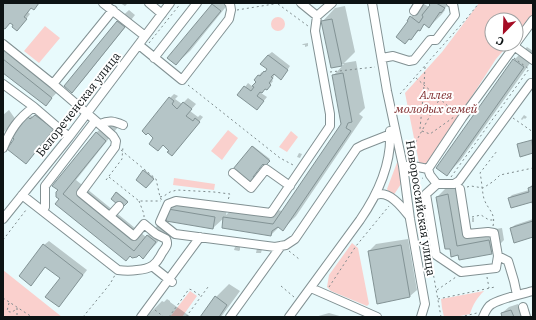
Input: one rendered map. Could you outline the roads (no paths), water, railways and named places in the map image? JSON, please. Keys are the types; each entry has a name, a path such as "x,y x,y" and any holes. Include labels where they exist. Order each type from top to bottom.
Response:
{"street":[{"path":"103,3 145,36"},
{"path":"148,3 162,14"},
{"name":"Белореченская улица","path":"3,219 69,137 170,3"},
{"path":"154,58 197,3"},
{"path":"301,3 317,16"},
{"path":"283,246 275,247 175,234 160,222 168,204 176,201 271,213 330,126 330,114 315,31 317,16 332,3"},
{"name":"Новороссийская улица","path":"372,3 389,102 403,166 410,219 425,304 421,317"},
{"path":"414,11 419,3"},
{"path":"382,62 394,56 409,61 414,60 430,40 436,40 455,15 453,4 451,3"},
{"path":"139,45 182,80 229,19 231,5"},
{"path":"53,84 113,10"},
{"path":"524,32 533,20"},
{"path":"3,44 98,122 113,136 116,141 116,146 81,193 134,236 144,224 168,242 158,261 152,266 146,269 125,271 118,270 22,196"},
{"path":"429,172 462,118 509,52"},
{"path":"524,52 533,60"},
{"path":"460,189 467,234 488,232 494,233 498,256 496,268 461,272 436,255 426,194 441,184 454,184 459,181 531,83"},
{"path":"4,87 34,107 69,137"},
{"name":"Новороссийская улица","path":"289,317 360,220 382,183 389,157 391,134 389,102"},
{"path":"3,148 16,124 24,113 34,107"},
{"path":"42,211 45,207 45,186 98,122 115,121 123,125"},
{"path":"230,317 283,246 295,239 357,148 391,134"},
{"path":"403,166 413,166 429,172 441,184"},
{"path":"233,173 251,188 266,169 290,186"},
{"path":"376,195 382,194 393,199 401,206 410,219"},
{"path":"110,216 119,206"},
{"path":"140,317 171,280 200,237"},
{"path":"498,256 508,261 517,295"},
{"path":"152,266 171,280"},
{"path":"311,288 377,317"},
{"path":"481,315 491,304 533,291"},
{"path":"523,307 526,317"}],"park label":[{"name":"Аллея молодых семей","path":"436,101"}]}
